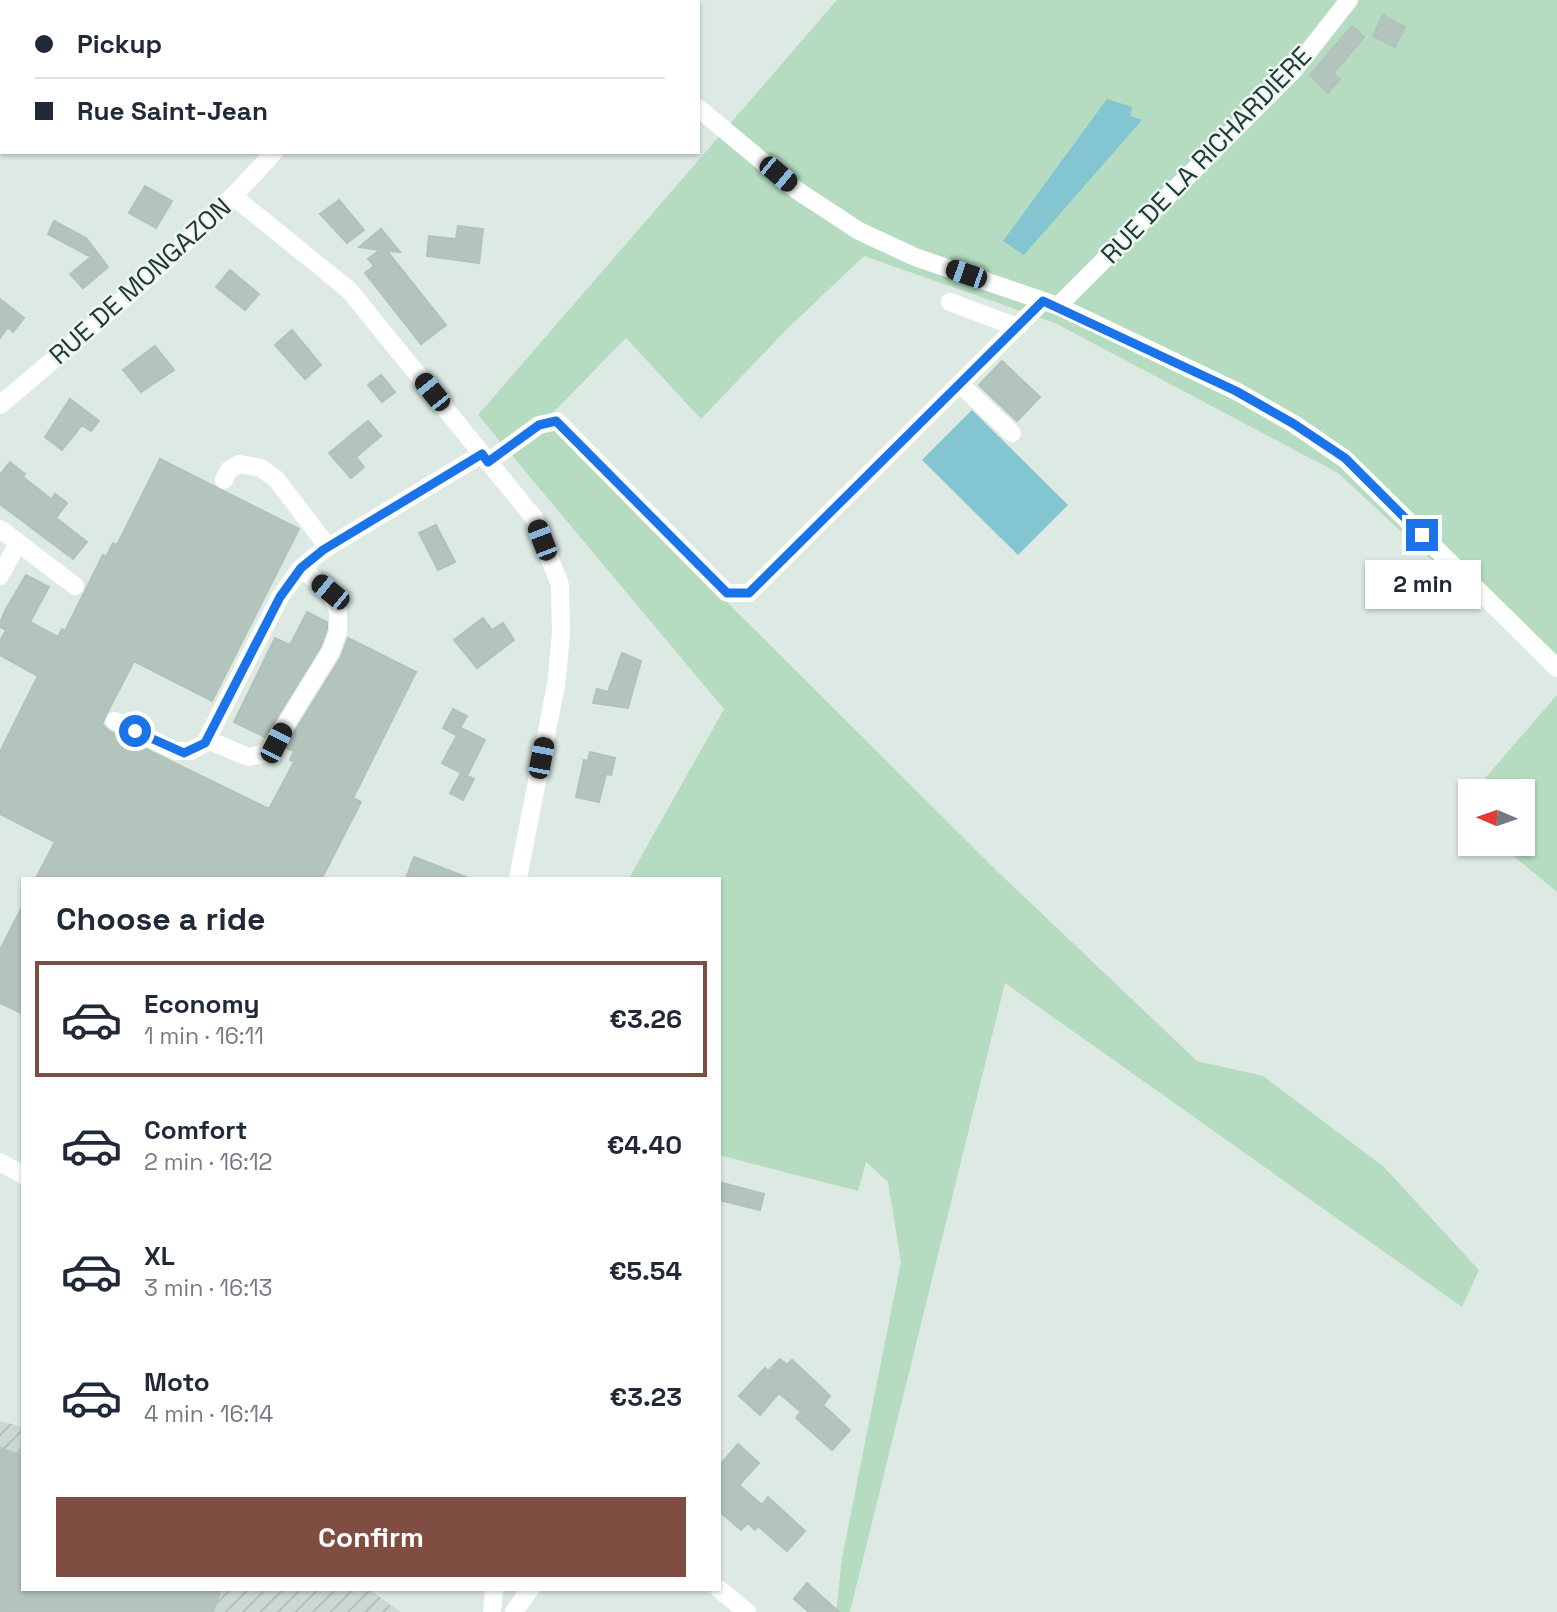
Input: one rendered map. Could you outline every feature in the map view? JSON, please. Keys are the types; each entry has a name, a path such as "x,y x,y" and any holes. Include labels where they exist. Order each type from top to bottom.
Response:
{"street":[{"name":"RUE DE LA RICHARDIÈRE","path":"485,458 539,425 556,421 727,593 749,593 1017,327 1050,303 1293,71 1349,0"},
{"path":"700,110 798,191 859,231 915,257 1050,303 1236,391 1294,424 1345,458 1557,668"},
{"name":"RUE DE MONGAZON","path":"0,405 126,298 234,197 272,154"},
{"path":"234,197 349,290 534,518 560,585 561,634 556,685 518,877"},
{"path":"950,302 1017,327"},
{"path":"960,384 1012,433"},
{"path":"115,721 184,753 197,749 208,740 280,597 301,568 328,547 485,458"},
{"path":"224,480 229,470 239,464 251,465 269,473 328,547"},
{"path":"0,529 75,586"},
{"path":"0,576 18,543"},
{"path":"208,740 248,757 268,753 331,651 339,621 335,601 330,592 301,568"},
{"path":"0,1162 21,1174"},
{"path":"492,1612 494,1591"},
{"path":"514,1612 529,1591"},
{"path":"721,1591 747,1612"}],"shaded area":[{"path":"0,1421 21,1426 21,1591 372,1591 400,1612 0,1612"}],"green space":[{"path":"837,0 1557,0 1557,676 1338,473 1055,323 864,256 787,329 701,419 626,338 545,421 998,872 1197,1061 1263,1076 1384,1167 1479,1270 1462,1307 1005,983 850,1612 836,1612 842,1558 901,1262 888,1182 866,1162 858,1191 721,1156 721,877 630,877 724,709 478,415"},
{"path":"1557,695 1557,892 1514,856 1535,856 1535,779 1484,779"}],"water":[{"path":"1107,99 1132,107 1130,116 1142,120 1024,255 1003,241"},
{"path":"972,410 1068,505 1018,555 922,460"}],"building":[{"path":"1383,15 1405,27 1395,47 1373,36"},
{"path":"1352,26 1364,37 1333,74 1340,79 1328,93 1310,75"},
{"path":"145,186 172,201 156,228 129,213"},
{"path":"339,200 364,230 347,243 320,214"},
{"path":"54,221 86,238 108,267 83,288 70,274 91,257 48,234"},
{"path":"458,226 483,229 479,263 427,256 429,236 456,239"},
{"path":"381,229 400,252 387,251 446,325 421,344 365,273 374,266 368,259 380,250 359,247"},
{"path":"230,270 259,294 245,310 216,287"},
{"path":"0,299 24,318 13,332 8,327 0,338"},
{"path":"292,330 321,365 305,379 275,345"},
{"path":"155,346 174,370 141,392 123,370"},
{"path":"1002,361 1040,397 1017,421 979,385"},
{"path":"381,375 395,392 382,402 368,385"},
{"path":"70,399 99,421 91,431 82,425 62,450 45,437"},
{"path":"368,421 381,436 356,457 364,467 351,478 329,453"},
{"path":"160,459 299,529 212,701 134,661 102,724 109,731 269,809 294,762 290,760 294,751 285,747 341,657 348,638 416,672 353,798 361,802 323,877 37,877 55,842 0,814 0,752 38,676 0,655 0,641 6,630 0,627 0,623 26,575 49,587 30,622 58,637 62,629 65,631 103,555 106,557 113,543 117,545"},
{"path":"10,462 25,474 23,477 51,499 55,494 67,503 56,518 87,542 73,559 0,504 0,475"},
{"path":"436,525 455,562 438,570 419,533"},
{"path":"307,612 327,622 327,629 321,646 265,737 234,722 275,638 290,645"},
{"path":"483,618 492,630 503,623 514,640 477,668 454,640"},
{"path":"622,653 641,661 628,708 593,703 597,689 608,692"},
{"path":"453,709 467,716 456,735 443,728"},
{"path":"461,728 485,740 467,776 442,763"},
{"path":"590,752 615,758 611,775 606,774 599,802 576,797 584,760 588,761"},
{"path":"461,773 474,779 463,800 450,793"},
{"path":"414,857 466,877 406,877"},
{"path":"21,909 21,1013 0,1003 0,950"},
{"path":"721,1183 764,1194 760,1210 721,1200"},
{"path":"780,1359 787,1365 792,1360 830,1396 823,1405 850,1430 832,1450 796,1418 801,1412 779,1393 760,1415 739,1396 765,1368 768,1371"},
{"path":"738,1444 759,1463 739,1485 762,1505 768,1497 805,1531 787,1551 758,1526 755,1530 748,1523 741,1530 721,1513 721,1464"},
{"path":"0,1448 21,1455 21,1591 220,1591 213,1612 0,1612"},
{"path":"807,1583 839,1612 809,1612 794,1599"}],"route":[{"path":"135,731 176,751 184,753 197,749 211,736 280,597 301,568 323,550 482,454 488,462 539,425 556,421 727,593 749,593 1043,301 1236,391 1294,424 1345,458 1422,535"}]}
